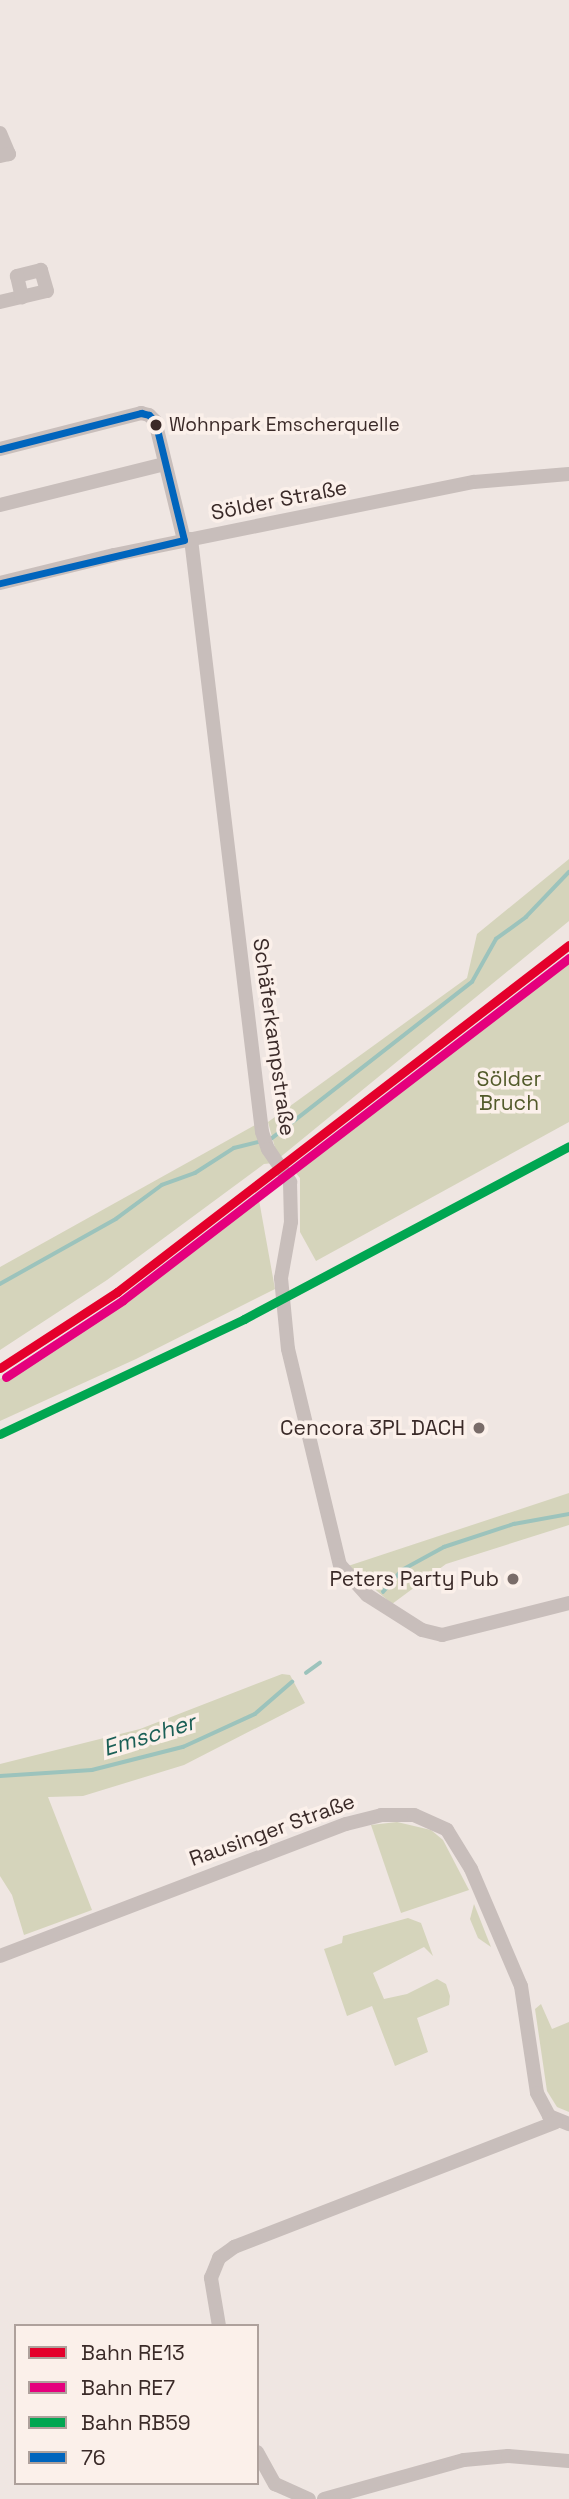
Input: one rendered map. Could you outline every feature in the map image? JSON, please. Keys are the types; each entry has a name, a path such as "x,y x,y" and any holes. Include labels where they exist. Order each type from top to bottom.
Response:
{"street":[{"path":"0,133 9,154 0,156"},
{"path":"0,302 22,297"},
{"name":"Schäferkampstraße","path":"0,449 141,413 155,421 188,540 262,1132 290,1182 291,1222 281,1279 288,1349 340,1565 367,1595 432,1634 454,1634 569,1603"},
{"path":"0,505 165,464"},
{"name":"Sölder Straße","path":"0,583 188,540 474,482 569,474"},
{"name":"Rausinger Straße","path":"0,1956 346,1824 381,1815 414,1815 447,1830 471,1869 521,1986 537,2093 563,2123"},
{"path":"219,2324 211,2278 219,2258 234,2247 563,2123"},
{"path":"259,2456 275,2484 309,2499"},
{"path":"324,2499 464,2460 508,2456 569,2461"}],"green space":[{"path":"569,859 569,921 278,1159 268,1122 467,978 477,934"},
{"name":"Sölder Bruch","path":"569,956 569,1122 316,1261 300,1232 300,1178 294,1171"},
{"path":"257,1124 273,1163 264,1164 107,1280 0,1350 0,1267"},
{"path":"259,1200 275,1289 136,1359 0,1421 0,1379 124,1300"},
{"path":"569,1493 569,1525 446,1564 392,1604 348,1566"},
{"path":"282,1674 290,1675 305,1703 184,1765 83,1796 48,1797 92,1910 24,1935 12,1895 0,1876 0,1764 140,1729"},
{"path":"397,1822 431,1830 443,1840 469,1890 401,1913 371,1825"},
{"path":"474,1904 491,1947 478,1938 470,1919"},
{"path":"408,1918 421,1923 433,1956 424,1947 373,1973 384,1999 407,1994 437,1979 446,1984 450,1996 449,2005 417,2018 428,2052 395,2066 372,2006 347,2016 324,1949 342,1943 343,1936"},
{"path":"541,2004 552,2029 569,2022 569,2112 557,2107 547,2091 535,2009"}],"waterway":[{"path":"271,1139 472,982 496,939 526,917 569,872"},
{"path":"0,1284 116,1219 162,1185 195,1173 234,1148 258,1142"},
{"name":"Emscher","path":"383,1592 402,1570 444,1547 514,1524 569,1514"},
{"name":"Emscher","path":"306,1673 320,1663"},
{"name":"Emscher","path":"0,1776 92,1770 183,1747 255,1714 292,1682"}],"rail line":[{"name":"RE13","path":"0,1368 117,1292 569,945"},
{"name":"RE7","path":"6,1377 123,1300 569,958"},
{"name":"RB59","path":"0,1434 244,1319 569,1146"}],"transit line":[{"name":"76","path":"0,449 141,413 149,415 155,421 184,540 0,583"}],"place":[{"name":"Wohnpark Emscherquelle","path":"156,425"},
{"name":"Cencora 3PL DACH","path":"479,1428"},
{"name":"Peters Party Pub","path":"513,1579"}]}
